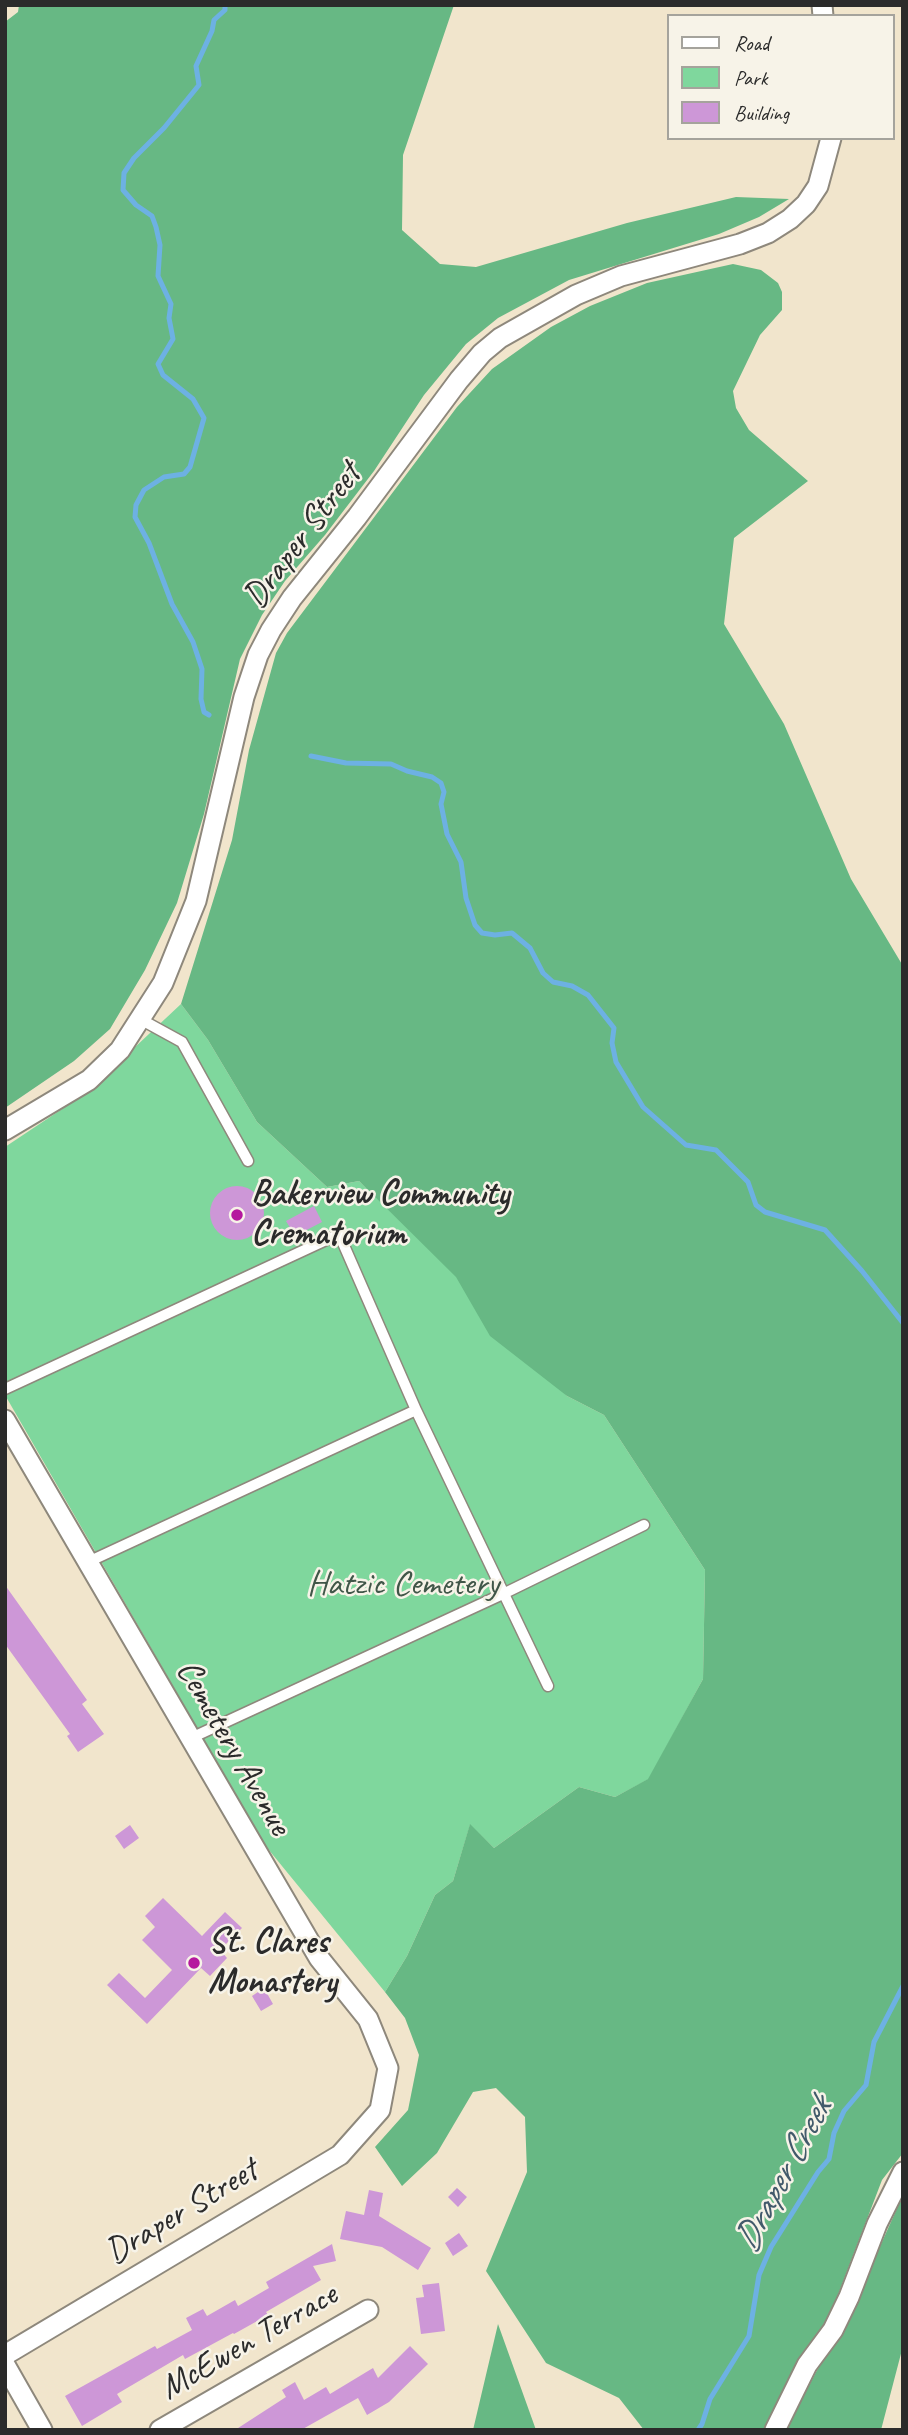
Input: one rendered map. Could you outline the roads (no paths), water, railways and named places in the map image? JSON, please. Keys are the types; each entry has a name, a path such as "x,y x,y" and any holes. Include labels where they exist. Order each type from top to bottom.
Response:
{"street":[{"name":"Draper Street","path":"5,1130 89,1080 120,1050 163,983 196,901 244,697 258,656 271,630 458,380 482,353 500,338 576,295 621,276 740,244 768,233 790,219 806,204 818,186 830,140"},
{"name":"Cemetery Avenue","path":"5,1420 319,1958 368,2019 388,2068 380,2110"},
{"name":"Draper Street","path":"5,2355 340,2155 380,2110"},
{"path":"775,2430 807,2365 833,2330 849,2297 877,2224 903,2172"},
{"name":"McEwen Terrace","path":"160,2430 368,2310"},
{"path":"5,2365 42,2430"}],"lane":[{"path":"140,1019 182,1042 248,1161"},
{"path":"5,1389 339,1234 416,1410 548,1686"},
{"path":"88,1562 416,1410"},
{"path":"191,1738 505,1593 644,1525"}],"waterway":[{"name":"Draper Creek","path":"209,715 204,712 201,699 202,669 193,642 172,604 149,543 135,517 136,505 144,490 164,477 184,474 190,467 204,418 193,399 163,375 158,364 173,339 169,318 171,304 158,276 160,245 152,216 136,205 123,190 124,173 134,158 164,128 199,85 196,66 212,31 214,20 225,10 225,5"},
{"name":"Draper Creek","path":"311,756 346,763 391,764 432,777 441,783 444,792 441,804 447,834 461,862 466,898 475,925 482,933 512,933 530,948 543,973 553,982 572,986 588,995 614,1028 612,1043 616,1062 643,1107 686,1145 716,1150 748,1182 756,1205 765,1212 825,1230 903,1323"},
{"name":"Draper Creek","path":"698,2430 710,2399 749,2336 759,2275 771,2247 829,2159 834,2133 844,2111 866,2085 874,2042 903,1986"}],"place":[{"name":"Bakerview Community Crematorium","path":"237,1215"},
{"name":"St. Clares Monastery","path":"194,1963"}],"park label":[{"name":"Hatzic Cemetery","path":"403,1585"}]}
